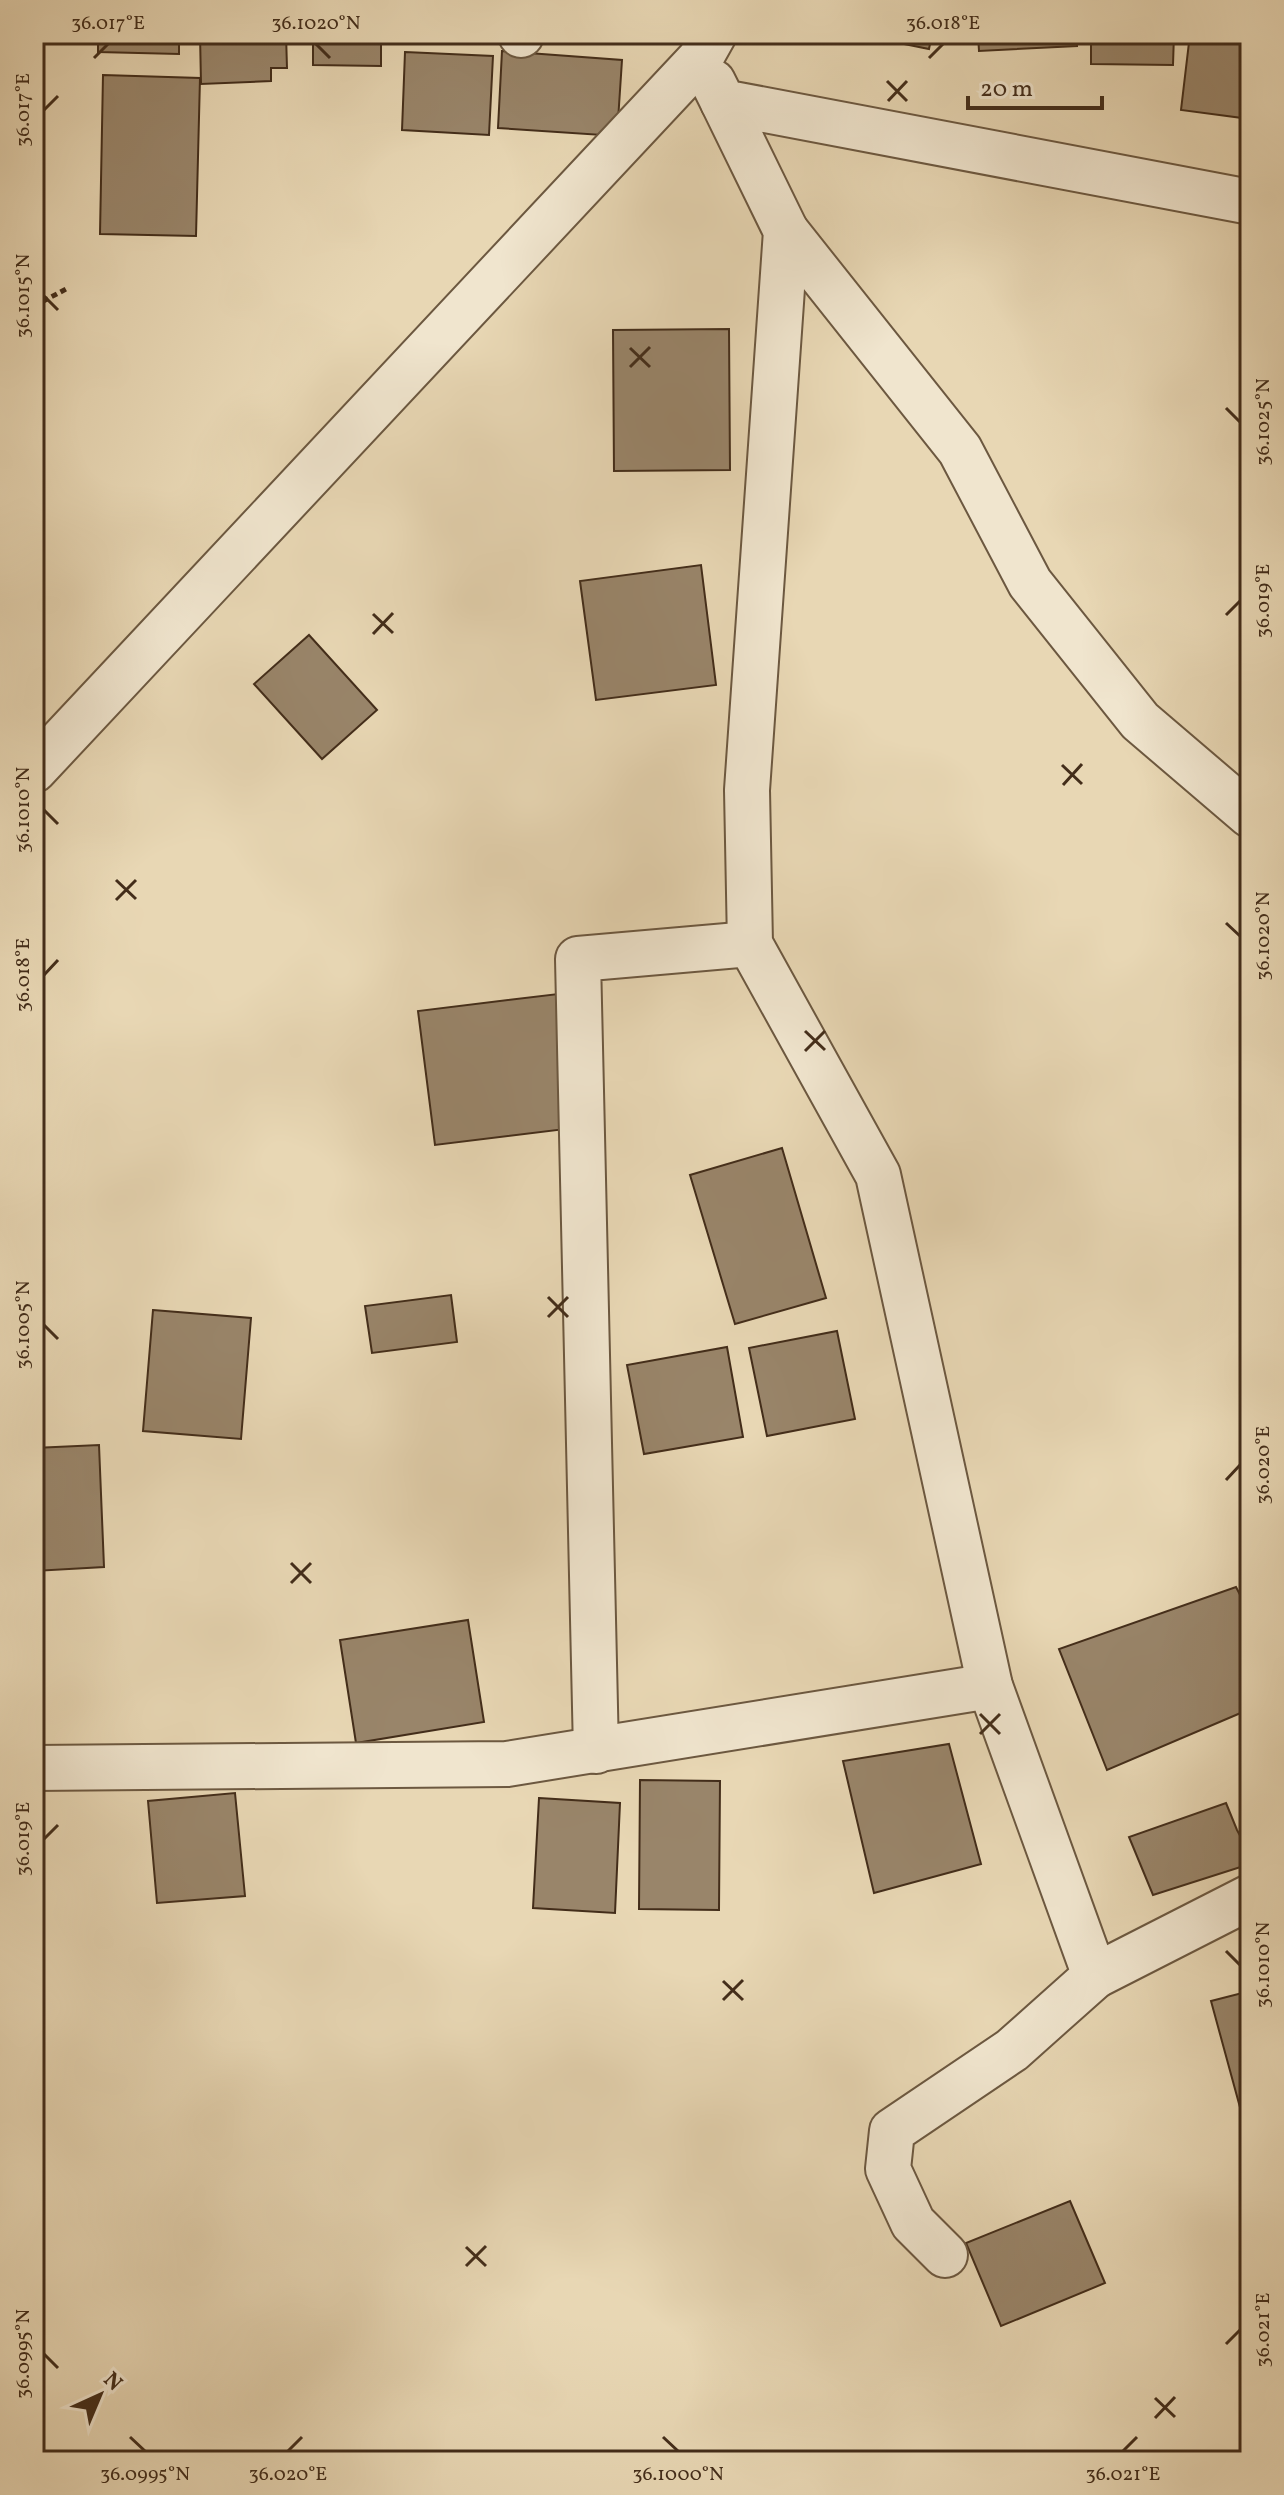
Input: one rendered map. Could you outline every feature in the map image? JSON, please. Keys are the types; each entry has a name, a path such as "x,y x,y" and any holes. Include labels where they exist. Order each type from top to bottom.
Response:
{"street":[{"path":"707,47 723,102 786,231 960,450 1030,583 1140,721 1250,815"},
{"path":"34,770 707,47"},
{"path":"723,102 1250,202"},
{"path":"786,231 747,790 750,944 878,1175 990,1686 1095,1976"},
{"path":"596,1751 578,959 750,944"},
{"path":"34,1768 507,1764 990,1686"},
{"path":"945,2255 913,2223 888,2169 892,2131 1012,2050 1095,1976 1250,1897"}],"path":[{"path":"34,306 68,288"}],"building":[{"path":"98,34 179,34 179,54 98,52"},
{"path":"200,34 286,34 287,68 271,68 271,81 201,84"},
{"path":"313,34 381,34 381,66 313,65"},
{"path":"855,34 932,34 929,49"},
{"path":"978,34 1076,34 1077,46 979,51"},
{"path":"1091,34 1174,34 1173,65 1091,64"},
{"path":"1190,34 1250,34 1250,119 1181,110"},
{"path":"502,51 622,60 617,136 498,128"},
{"path":"405,52 493,56 489,135 402,130"},
{"path":"103,75 200,78 196,236 100,234"},
{"path":"729,329 730,470 614,471 613,330"},
{"path":"701,565 716,685 596,700 580,581"},
{"path":"309,635 377,710 322,759 254,684"},
{"path":"558,994 574,1128 435,1145 418,1011"},
{"path":"782,1148 826,1298 735,1324 690,1175"},
{"path":"451,1295 457,1342 372,1353 365,1306"},
{"path":"153,1310 251,1318 241,1439 143,1431"},
{"path":"837,1331 855,1419 767,1436 749,1348"},
{"path":"727,1347 743,1437 644,1454 627,1365"},
{"path":"99,1445 104,1567 34,1571 34,1448"},
{"path":"1236,1587 1250,1614 1250,1709 1107,1770 1059,1649"},
{"path":"468,1620 484,1722 356,1743 340,1640"},
{"path":"949,1744 981,1864 874,1893 843,1761"},
{"path":"640,1780 720,1781 719,1910 639,1909"},
{"path":"235,1793 245,1896 157,1903 148,1801"},
{"path":"539,1798 620,1803 615,1913 533,1908"},
{"path":"1226,1803 1250,1854 1250,1864 1153,1895 1129,1837"},
{"path":"1250,1991 1250,2144 1211,2001"},
{"path":"1070,2201 1105,2283 1001,2326 966,2243"}]}
